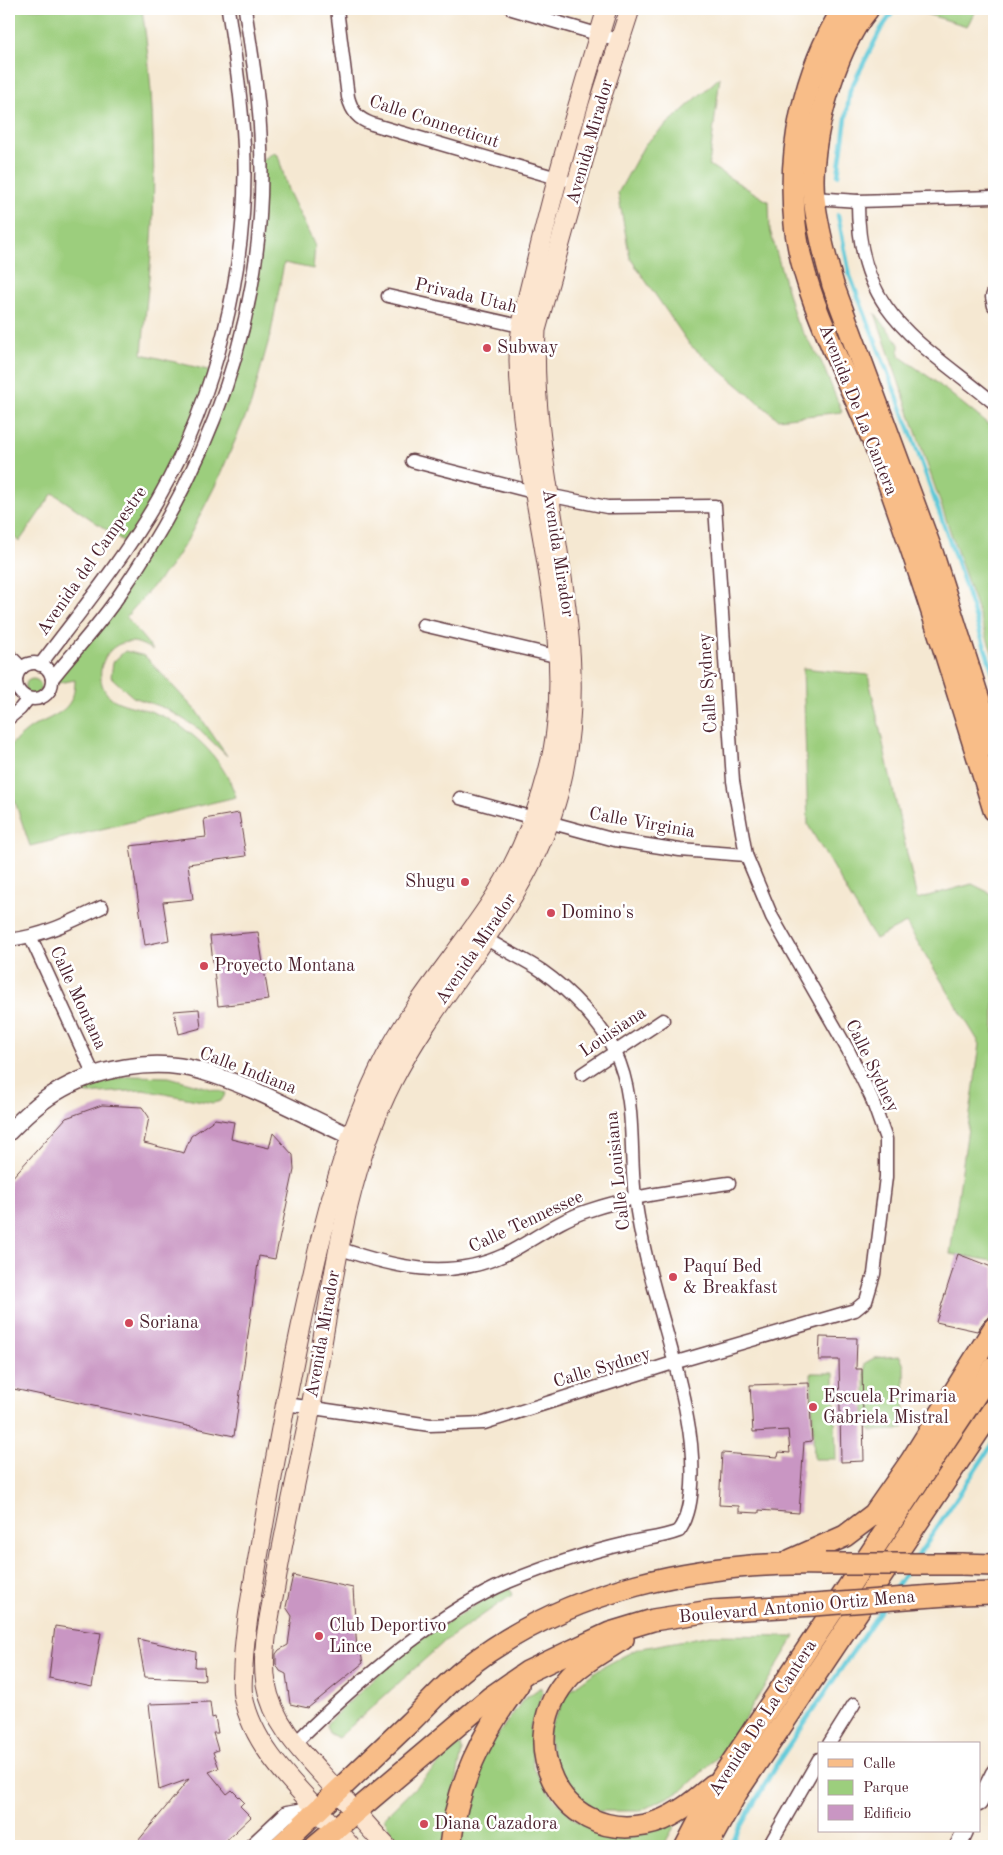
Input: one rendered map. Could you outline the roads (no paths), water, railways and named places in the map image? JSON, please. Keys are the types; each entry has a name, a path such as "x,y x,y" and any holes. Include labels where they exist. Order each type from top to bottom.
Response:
{"main road":[{"name":"Avenida Mirador","path":"350,1846 334,1837 317,1810 273,1758 254,1730 242,1693 245,1636 286,1404 320,1238 358,1139 379,1109 408,1052 479,933 521,883 542,820 558,794 567,750 570,718 564,658 568,615 541,493 534,364 529,328 557,178 606,9"},
{"name":"Avenida Mirador","path":"529,328 578,183 597,111 630,9"},
{"name":"Avenida De La Cantera","path":"843,9 820,50 802,108 796,147 793,196 795,226 807,279 876,448 913,552 994,810"},
{"name":"Avenida De La Cantera","path":"868,9 851,33 832,75 818,141 814,198 823,249 836,293 932,552 994,747"},
{"name":"Avenida Mirador","path":"358,1139 311,1407 266,1638 266,1685 278,1715 294,1744 386,1846"},
{"path":"784,1563 845,1536 874,1514 912,1461 994,1328"},
{"name":"Avenida De La Cantera","path":"686,1846 721,1779 994,1367"},
{"name":"Avenida De La Cantera","path":"707,1846 736,1792 994,1408"},
{"name":"Boulevard Antonio Ortiz Mena","path":"280,1846 465,1668 554,1614 599,1596 687,1574 784,1563 994,1564"},
{"name":"Boulevard Antonio Ortiz Mena","path":"315,1846 334,1837 356,1813 490,1697 527,1672 610,1633 653,1620 711,1611 994,1593"},
{"path":"653,1620 600,1654 570,1676 565,1683 555,1698 544,1724 543,1744 548,1772 559,1795 575,1809 591,1820 612,1827 645,1825 672,1816 721,1779"},
{"path":"450,1846 472,1758 497,1713 527,1672"}],"street":[{"name":"Avenida del Campestre","path":"40,665 104,581 158,497 199,412 224,330 233,283 243,206 244,149 237,70 228,9"},
{"name":"Avenida del Campestre","path":"52,679 119,596 174,507 215,420 230,380 242,334 256,249 260,204 261,148 254,68 245,9"},
{"name":"Calle Connecticut","path":"336,9 348,97 351,108 357,117 372,124 578,183"},
{"path":"512,9 621,41"},
{"path":"237,70 254,68"},
{"path":"814,198 858,201 994,197"},
{"path":"858,201 858,228 866,261 878,296 884,307 907,333 994,404"},
{"path":"994,291 992,297 994,306"},
{"name":"Privada Utah","path":"388,296 529,328"},
{"path":"224,330 242,334"},
{"path":"412,460 541,493"},
{"name":"Calle Sydney","path":"286,1404 430,1425 484,1423 855,1310 866,1302 875,1264 887,1156 880,1118 848,1050 772,917 746,855 733,781 714,506 607,507 541,493"},
{"path":"423,625 564,658"},
{"path":"9,655 22,668"},
{"path":"32,663 40,665 47,670 52,679 51,687 44,696 34,700 13,692 16,678 22,668 32,663"},
{"path":"9,718 28,699"},
{"name":"Calle Virginia","path":"460,798 646,846 746,855"},
{"name":"Calle Montana","path":"9,940 31,938 59,928 102,907"},
{"name":"Calle Louisiana","path":"294,1744 323,1715 423,1632 471,1601 507,1583 594,1552 679,1531 686,1522 689,1509 692,1470 688,1418 643,1243 635,1197 630,1107 626,1081 615,1052 598,1026 543,972 479,933"},
{"name":"Calle Montana","path":"31,938 93,1074"},
{"name":"Louisiana","path":"582,1074 663,1020"},
{"name":"Calle Indiana","path":"9,1132 54,1093 93,1074 147,1066 200,1070 263,1095 358,1139"},
{"name":"Calle Tennessee","path":"338,1248 375,1261 418,1270 470,1267 504,1255 564,1221 587,1211 635,1197 729,1183"},
{"path":"830,1742 854,1704"},
{"path":"770,1846 818,1761"},
{"path":"980,1801 994,1773"},
{"path":"253,1846 287,1814 317,1810"},
{"path":"958,1846 965,1832"}],"waterway":[{"path":"838,175 850,90 881,29 895,9"},
{"path":"838,215 850,276 911,433 962,576 994,676"},
{"path":"917,1557 994,1442"},
{"path":"893,1592 907,1571"},
{"path":"729,1846 778,1762 883,1607"}],"place":[{"name":"Subway","path":"487,348"},
{"name":"Shugu","path":"465,882"},
{"name":"Domino's","path":"551,913"},
{"name":"Proyecto Montana","path":"204,966"},
{"name":"Paquí Bed & Breakfast","path":"673,1277"},
{"name":"Soriana","path":"129,1323"},
{"name":"Escuela Primaria Gabriela Mistral","path":"813,1407"},
{"name":"Club Deportivo Lince","path":"319,1636"},
{"name":"Diana Cazadora","path":"424,1824"}]}
